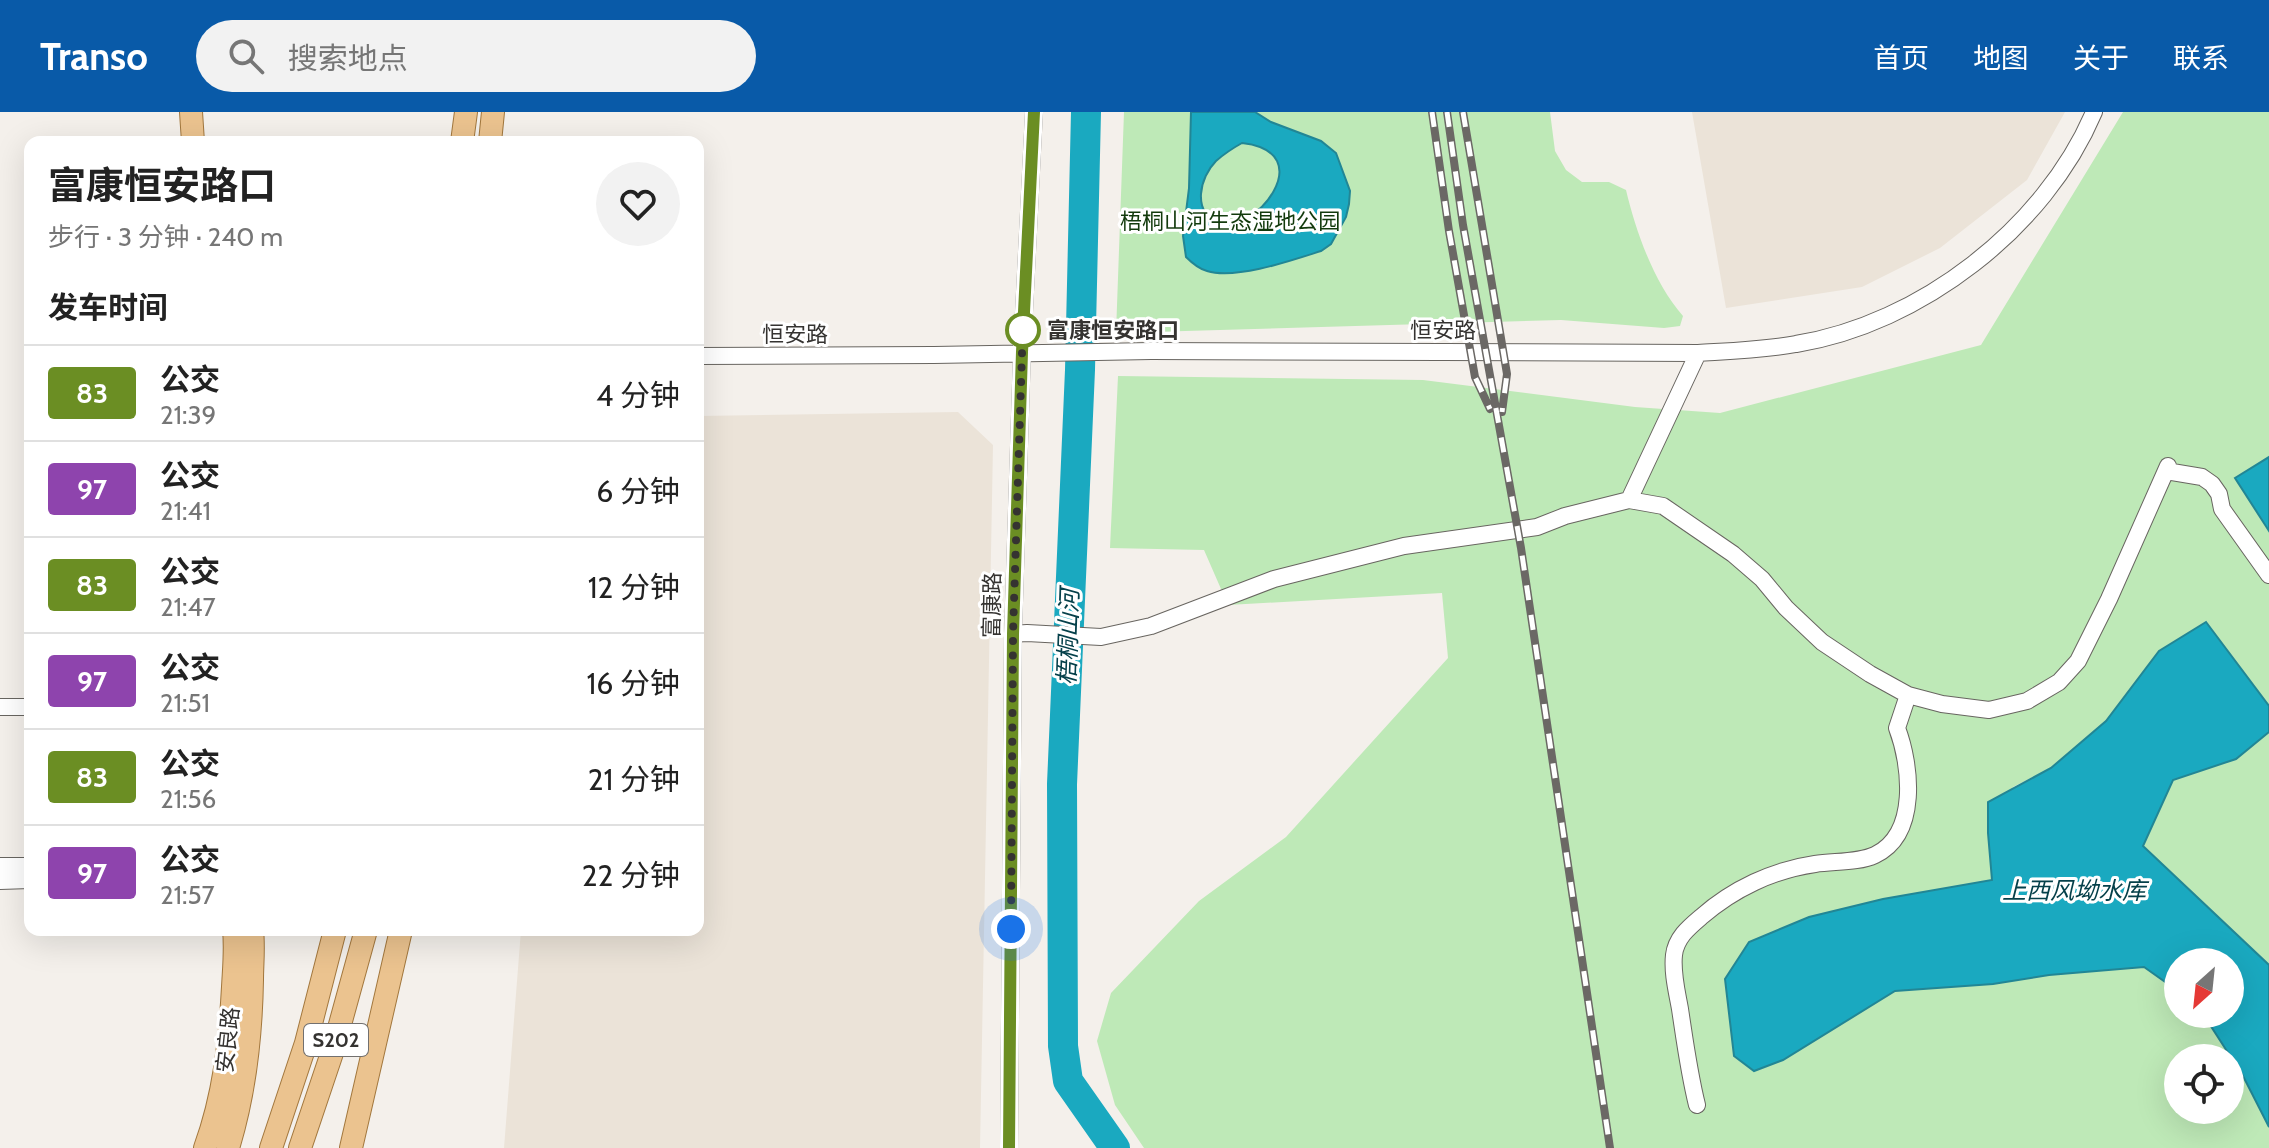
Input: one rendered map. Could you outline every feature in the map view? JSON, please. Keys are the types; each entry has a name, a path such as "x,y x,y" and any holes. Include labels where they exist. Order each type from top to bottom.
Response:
{"main road":[{"path":"191,112 193,136"},
{"path":"463,136 466,112"},
{"path":"491,136 493,112"},
{"name":"安良路","path":"205,1148 219,1105 226,1066 231,1025 234,936"},
{"name":"安良路","path":"228,1148 238,1115 246,1069 251,1015 252,936"},
{"name":"S202","path":"271,1148 306,1043 333,936"},
{"name":"S202","path":"300,1148 333,1050 364,936"},
{"path":"351,1148 400,936"}],"street":[{"name":"富康路","path":"1009,1148 1020,634 1022,352 1034,112"},
{"name":"恒安路","path":"704,356 1124,351 1698,353 1797,344 1851,330 1909,305 1979,261 2027,215 2064,166 2094,112"},
{"path":"1629,500 1698,353"},
{"path":"1020,634 1101,637 1151,626 1274,579 1390,549 1537,527 1565,516 1629,500 1663,506 1733,554 1762,579 1786,608 1822,642 1908,695 1942,704 1989,710 2027,701 2059,682 2078,661 2167,469 2202,477 2212,484 2219,494 2222,509 2269,575"},
{"path":"1697,1105 1674,978 1674,953 1683,933 1706,912 1747,884 1804,866 1863,859 1877,854 1891,843 1902,828 1908,801 1904,748 1897,728 1908,695"},
{"path":"0,707 24,707"},
{"path":"0,866 24,866"},
{"path":"0,881 24,880"}],"shaded area":[{"path":"1692,112 2065,112 2027,180 1940,248 1862,287 1726,308"},
{"path":"958,412 993,445 980,1148 504,1148 521,936 704,936 704,416"}],"green space":[{"name":"梧桐山河生态湿地公园","path":"1124,112 1550,112 1555,151 1566,170 1582,182 1609,182 1626,190 1647,256 1663,288 1683,316 1680,326 1664,328 1561,320 1116,333"},
{"path":"2123,112 2269,112 2269,457 2236,478 2269,531 2269,706 2207,623 2159,651 2106,721 2051,768 2013,787 1988,833 1993,880 1950,887 1843,1022 1895,991 1993,984 2049,975 2144,967 2164,981 2164,1028 2212,1028 2222,1044 2164,1044 2164,1124 2244,1124 2244,1078 2269,1126 2269,1148 1144,1148 1115,1105 1097,1041 1111,993 1199,901 1286,837 1448,658 1442,593 1228,605 1204,550 1110,548 1118,376 1423,380 1635,407 1720,413 1981,345"},
{"path":"2269,732 2269,965 2143,846 2173,780 2236,759"}],"water":[{"path":"1191,112 1255,112 1271,122 1321,141 1336,153 1350,191 1346,217 1331,244 1321,251 1264,268 1219,273 1201,269 1186,257 1183,236 1189,188","holes":["1242,143 1265,150 1277,161 1279,176 1274,191 1263,206 1233,224 1219,223 1210,218 1204,211 1201,194 1210,168"]},
{"path":"2269,457 2269,531 2235,478"},
{"name":"上西风坳水库","path":"2206,622 2269,706 2269,732 2236,759 2173,780 2143,846 2269,965 2269,1127 2244,1078 2244,1044 2222,1044 2212,1028 2244,1028 2244,948 2164,948 2164,981 2144,967 2049,975 1993,984 1895,991 1783,1060 1754,1071 1734,1056 1725,979 1749,942 1809,917 1883,899 1992,880 1988,802 2051,768 2106,721 2159,651"}],"waterway":[{"name":"梧桐山河","path":"1086,112 1080,370 1062,784 1063,1046 1068,1081 1115,1148"}],"railway":[{"path":"1432,112 1475,377 1490,409"},
{"path":"1447,112 1463,225 1521,548 1610,1148"},
{"path":"1463,112 1507,374 1502,412"}],"bus line":[{"name":"83","path":"1009,1148 1013,634 1034,112"}],"place":[{"name":"富康恒安路口","path":"1023,330"}],"route":[{"path":"1011,929 1013,634 1023,322 1023,330"}]}
